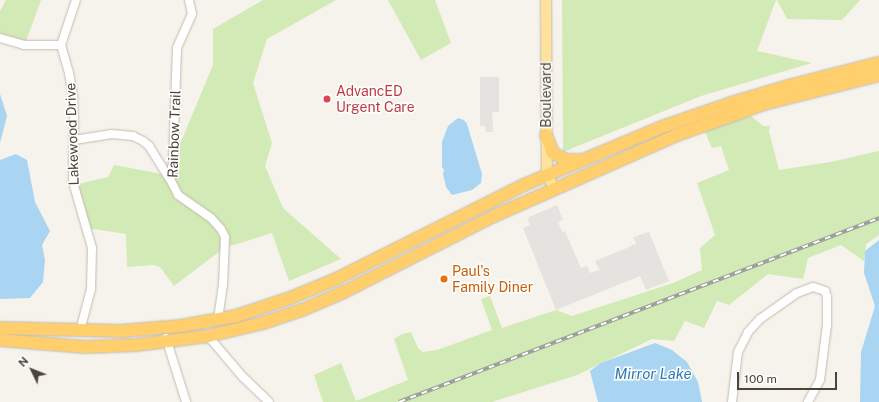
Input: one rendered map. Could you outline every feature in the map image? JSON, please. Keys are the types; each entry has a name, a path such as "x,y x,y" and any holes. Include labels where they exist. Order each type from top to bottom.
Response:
{"highway":[{"path":"0,328 80,331 164,328 186,326 236,316 280,301 330,281 477,208 582,160 714,108 788,86 879,63"},
{"path":"0,340 86,346 136,345 208,336 263,322 333,297 374,278 464,230 699,126 764,104 879,75"},
{"path":"546,135 553,154 566,160 582,160"}],"main road":[{"name":"Boulevard","path":"546,0 547,176"},
{"path":"547,176 555,189"}],"street":[{"path":"0,38 24,45 61,45 76,0"},
{"name":"Rainbow Trail","path":"189,0 192,14 177,48 176,56 173,162 170,179 178,195 210,218 221,229 225,236 223,284 218,320"},
{"name":"Lakewood Drive","path":"61,45 70,73 73,95 73,182 91,241 93,254 91,289 80,331"},
{"path":"74,140 111,134 133,136 149,146 170,179"},
{"path":"732,402 738,352 753,326 797,293 813,288 819,288 825,292 827,297 827,325 820,380 808,402"},
{"path":"164,328 186,402"},
{"path":"208,336 242,376 269,402"}],"green space":[{"path":"6,0 41,0 26,41 0,33 0,11"},
{"path":"263,0 336,0 267,39 253,83 272,143 265,166 283,208 341,259 289,281 272,233 224,248 174,286 160,267 153,265 127,267 126,234 87,228 73,185 108,177 114,165 167,175 213,65 213,29"},
{"path":"388,0 435,0 451,43 421,60"},
{"path":"562,0 776,0 757,51 812,63 701,96 563,152"},
{"path":"777,0 860,0 842,20 787,19"},
{"path":"751,116 763,126 770,126 769,131 779,170 831,162 879,151 879,235 866,244 864,261 841,245 808,258 803,279 768,274 729,305 717,301 704,328 685,321 674,341 652,339 577,375 492,402 323,402 314,375 341,363 356,401 408,380 394,339 402,334 411,332 418,348 423,352 437,350 492,330 481,299 490,296 502,328 556,310 572,316 673,283 702,270 700,248 715,235 697,183 729,170 721,146 712,148 705,132 731,121"}],"shaded area":[{"path":"480,77 499,77 499,112 492,112 493,132 486,132 485,126 480,126"},
{"path":"557,205 563,220 558,222 562,232 565,231 581,268 587,266 590,273 599,270 595,261 632,246 631,242 633,245 636,244 633,237 649,232 669,281 646,290 640,276 556,310 523,228 530,225 527,218"}],"water":[{"path":"0,94 7,116 0,143"},
{"path":"458,118 464,120 467,124 482,174 481,183 472,190 452,195 446,187 443,174 442,142 448,126"},
{"path":"16,154 27,160 35,202 50,231 42,245 45,260 43,282 30,298 0,299 0,160"},
{"path":"879,240 879,402 860,402 861,352 875,306 864,273 865,251"},
{"name":"Mirror Lake","path":"655,343 672,350 687,362 698,382 702,402 598,402 590,371 601,363"}],"railway":[{"path":"399,402 879,218"}],"place":[{"name":"AdvancED Urgent Care","path":"327,99"},
{"name":"Paul's Family Diner","path":"444,279"}]}
